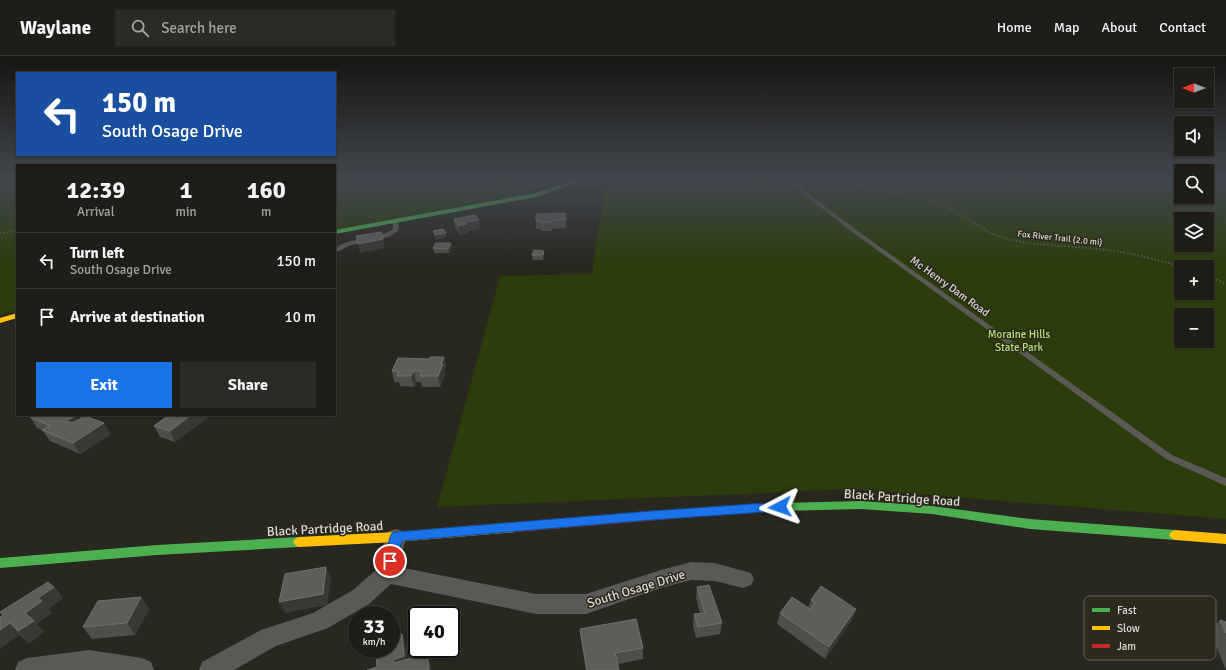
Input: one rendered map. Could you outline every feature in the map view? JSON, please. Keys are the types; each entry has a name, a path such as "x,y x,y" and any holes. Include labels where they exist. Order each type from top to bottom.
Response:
{"street":[{"path":"336,232 467,208"},
{"path":"0,321 16,315"},
{"name":"Black Partridge Road","path":"0,563 157,550 396,537 651,515 780,507 861,505 932,510 1030,524 1226,539"},
{"path":"212,670 269,638 320,621 361,597 387,574 396,537"},
{"name":"South Osage Drive","path":"387,574 536,604 586,604 661,579 691,571 714,572 743,579"},
{"path":"27,670 89,661 142,670"}],"lane":[{"name":"Mc Henry Dam Road","path":"824,208 1169,457 1226,482"},
{"path":"336,250 351,243 393,233 396,230 395,221"}],"path":[{"name":"Fox River Trail (2.0 mi)","path":"949,208 990,233 1007,239 1027,243 1099,249 1134,254 1174,264"},
{"path":"0,233 16,230"},
{"path":"1214,278 1226,284"}],"green space":[{"path":"0,208 16,208 16,310 0,315"},
{"path":"336,208 453,208 336,230"},
{"name":"Moraine Hills State Park","path":"602,208 1226,208 1226,519 856,489 437,507 500,276 592,274"}],"building":[{"path":"565,213 566,220 552,220 552,222 541,223 541,221 536,221 536,214"},
{"path":"475,215 479,220 465,222 467,224 458,226 454,219"},
{"path":"443,229 446,233 435,235 433,231"},
{"path":"381,232 383,239 358,244 356,236"},
{"path":"436,243 451,243 448,249 433,248"},
{"path":"534,250 544,251 543,255 532,255"},
{"path":"430,357 444,357 438,376 420,376 422,371 413,371 411,376 397,376 399,371 392,371 398,358 429,359"},
{"path":"75,416 66,421 72,423 85,416 104,423 73,443 42,430 50,426 30,417"},
{"path":"168,416 190,416 170,431 154,426"},
{"path":"326,567 323,594 279,602 285,574"},
{"path":"48,582 54,587 38,598 42,601 25,613 34,621 18,631 10,623 0,630 0,617 3,615 0,612"},
{"path":"709,585 722,623 698,627 694,614 705,613 697,587"},
{"path":"821,586 856,609 829,647 780,613 792,597 810,609 815,603 811,600"},
{"path":"141,597 127,623 83,627 98,601"},
{"path":"636,619 643,648 615,653 619,670 587,670 580,629"},
{"path":"1220,620 1226,622 1226,633"},
{"path":"402,634 404,656 400,657 400,635"},
{"path":"376,658 398,658 393,660 394,663 412,658 428,658 429,670 367,670 377,667"}],"traffic: fast":[{"path":"336,232 467,208"},
{"path":"706,512 780,507 861,505 932,510 1030,524 1175,535"},
{"path":"0,563 157,550 299,542"}],"traffic: slow":[{"path":"0,321 16,315"},
{"path":"299,542 396,537 516,527"},
{"path":"1175,535 1226,539"}],"traffic: jam":[{"path":"516,527 706,512"}],"route":[{"path":"390,561 396,537 651,515 780,507"}]}
